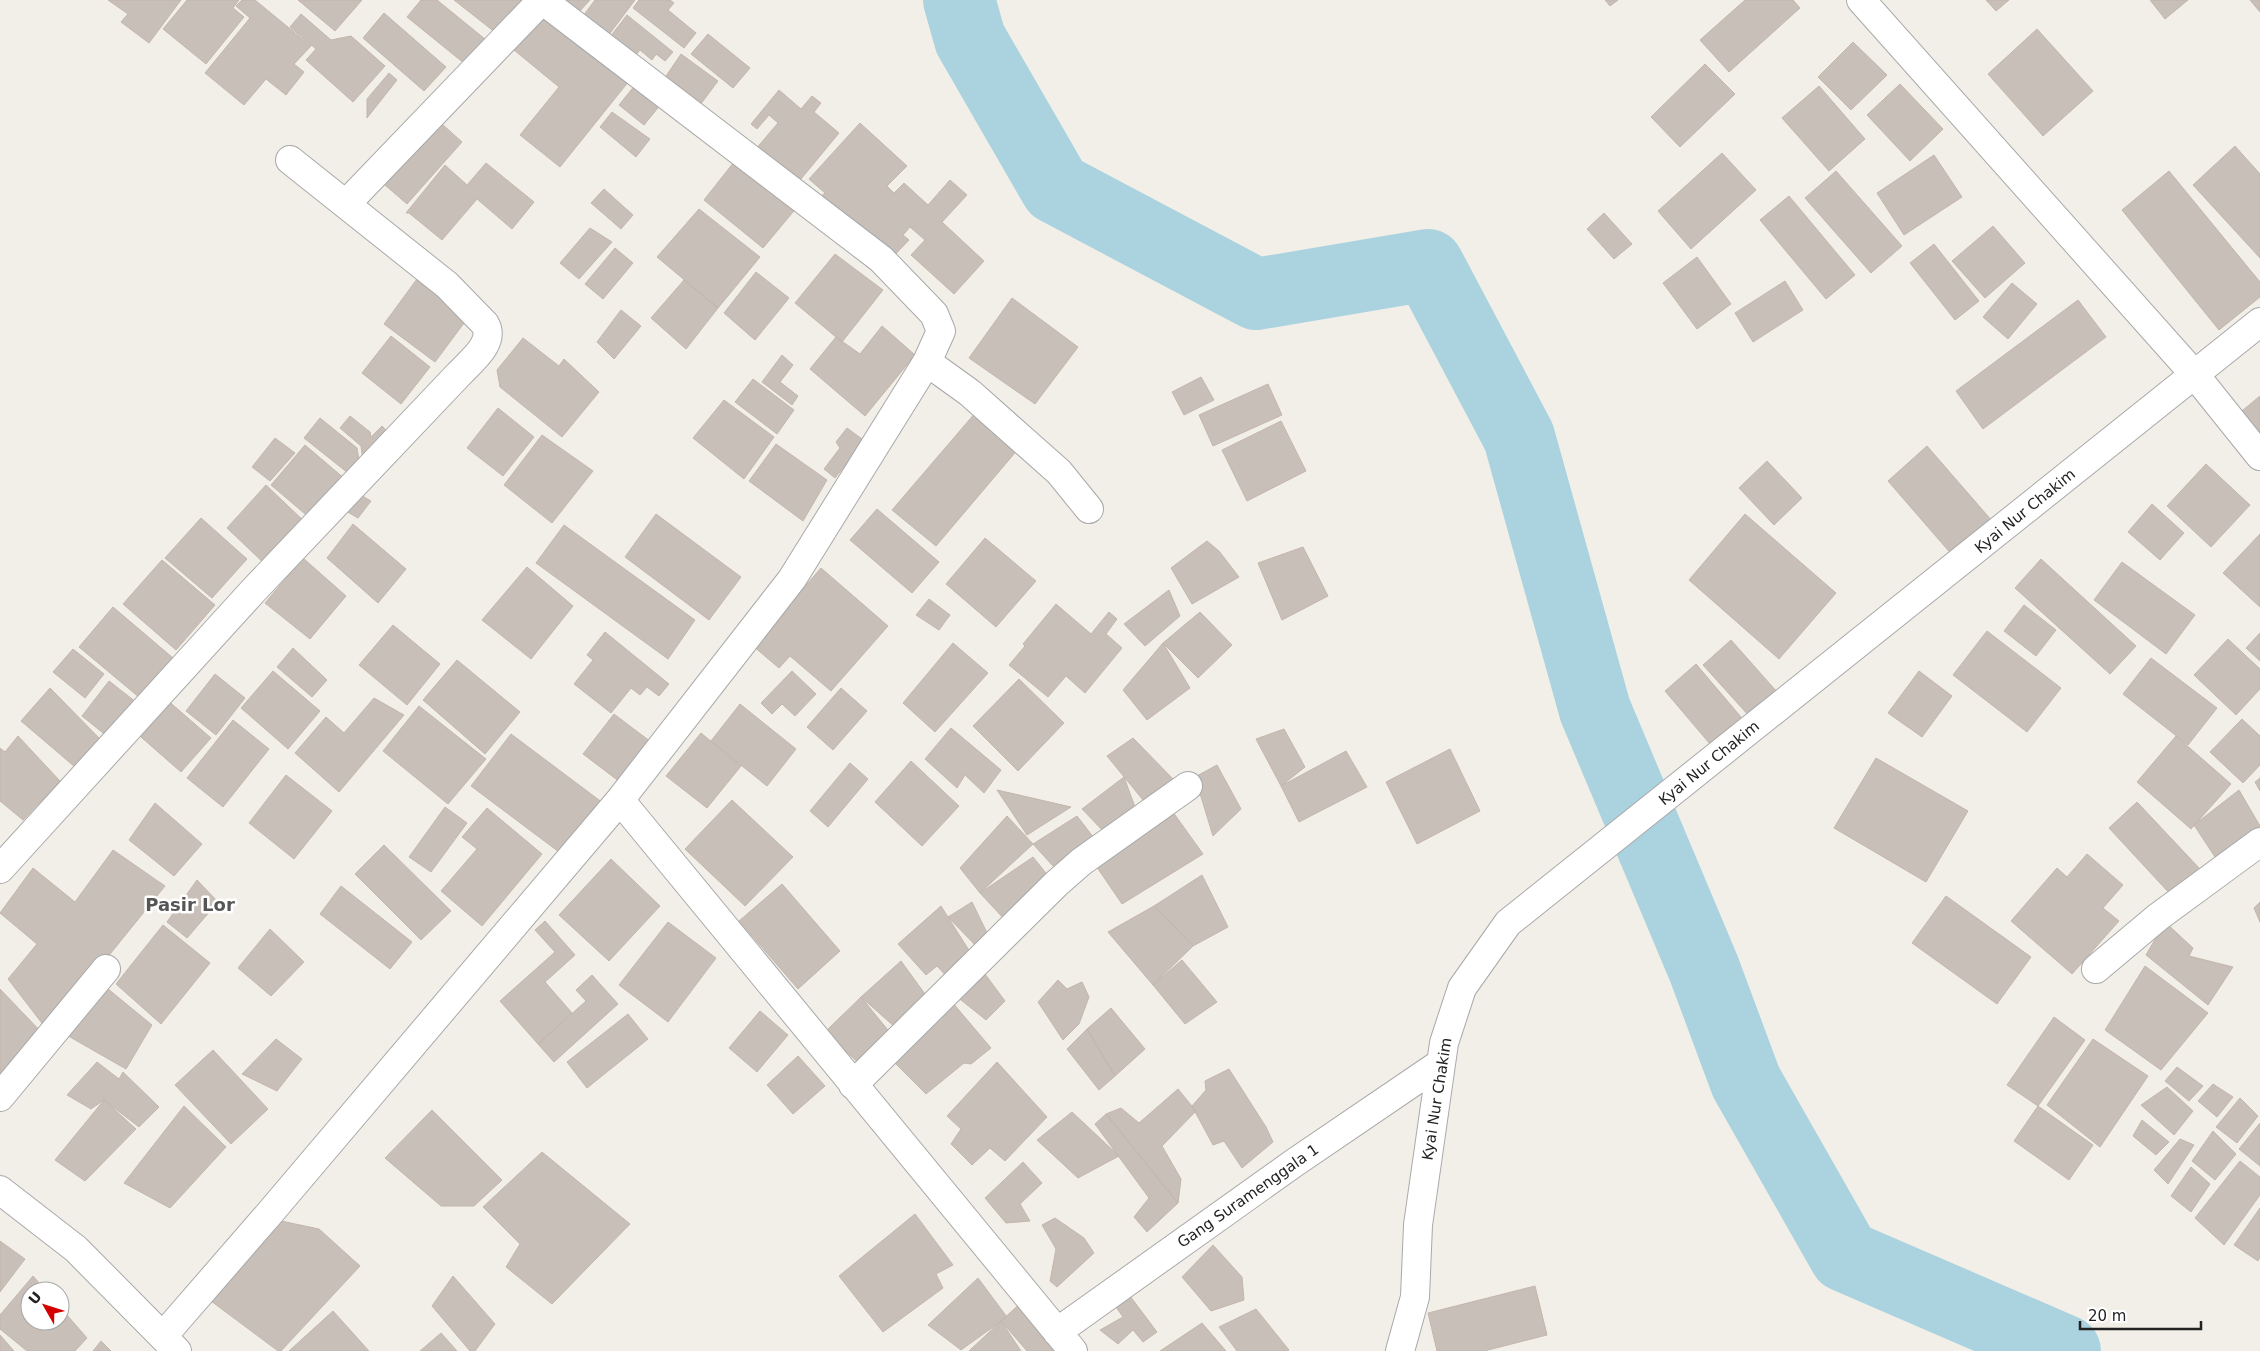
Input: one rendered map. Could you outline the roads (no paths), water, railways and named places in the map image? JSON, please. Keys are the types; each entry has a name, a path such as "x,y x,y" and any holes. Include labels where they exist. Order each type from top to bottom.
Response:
{"street":[{"path":"0,1190 76,1249 170,1343 269,1214 620,800 792,578 927,362 941,331 934,314 881,259 542,0 346,204"},
{"path":"1870,3 2195,375 2260,456"},
{"path":"0,869 253,591 458,375 488,340 489,331 485,324 447,285 290,160"},
{"name":"Kyai Nur Chakim","path":"1400,1351 1415,1297 1418,1225 1444,1043 1462,988 1508,923 2260,322"},
{"path":"927,362 970,393 1059,472 1089,509"},
{"path":"853,1085 1056,884 1081,862 1188,786"},
{"path":"620,800 1065,1341"},
{"path":"2096,969 2158,917 2260,842"},
{"path":"0,1097 106,969"},
{"name":"Gang Suramenggala 1","path":"1065,1341 1294,1163 1441,1063"}],"waterway":[{"path":"959,0 970,39 1056,188 1256,294 1428,265 1519,437 1595,710 1704,969 1746,1082 1845,1256 2065,1351"}],"district":[{"name":"Pasir Lor","path":"190,905"}]}
